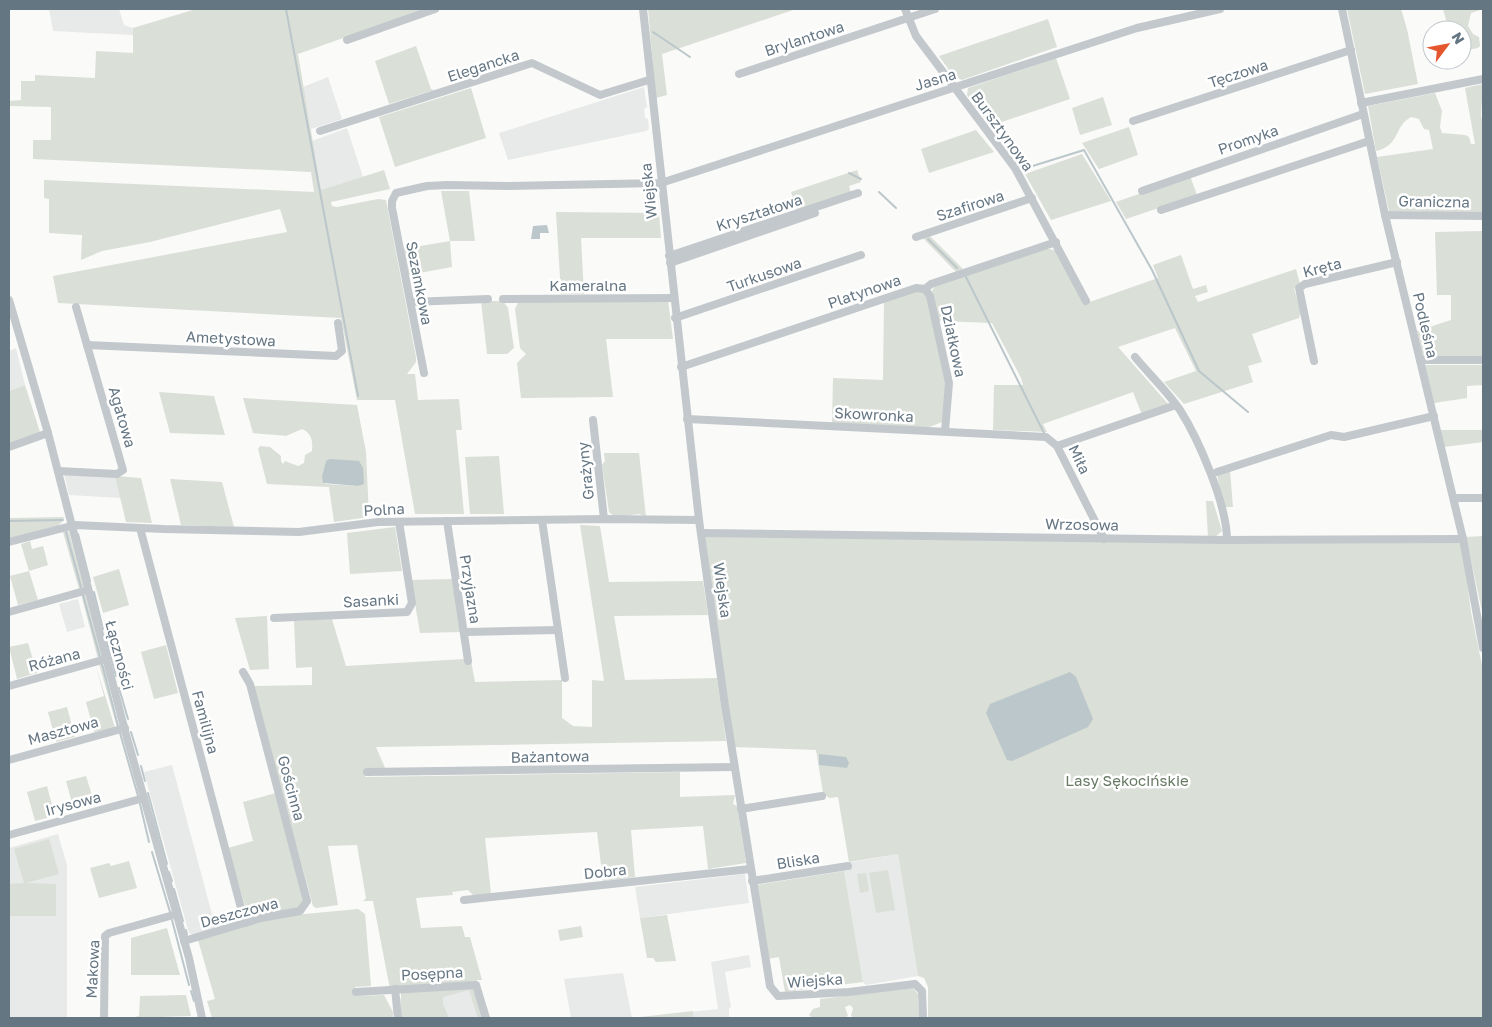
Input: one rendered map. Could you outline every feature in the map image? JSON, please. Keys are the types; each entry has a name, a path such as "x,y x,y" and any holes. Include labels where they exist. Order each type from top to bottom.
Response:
{"street":[{"path":"346,40 435,9"},
{"name":"Wiejska","path":"642,9 699,520 734,766 769,983 775,994 812,994 914,984 922,991 923,1018"},
{"name":"Bursztynowa","path":"905,9 916,36 1012,163 1086,301"},
{"name":"Brylantowa","path":"739,74 935,9"},
{"name":"Jasna","path":"394,197 400,192 434,186 661,183 1137,28 1220,9"},
{"name":"Podleśna","path":"1342,9 1385,214 1454,498 1482,634 1483,648"},
{"name":"Tęczowa","path":"1133,121 1351,50"},
{"name":"Elegancka","path":"320,131 532,63 600,95 650,80"},
{"path":"1361,103 1483,79"},
{"name":"Promyka","path":"1142,191 1363,114"},
{"path":"1161,210 1369,141"},
{"name":"Kryształowa","path":"669,259 858,193"},
{"name":"Sezamkowa","path":"394,197 392,208 424,373"},
{"name":"Szafirowa","path":"916,237 1032,198"},
{"path":"669,259 815,213"},
{"name":"Graniczna","path":"1385,214 1483,216"},
{"name":"Platynowa","path":"681,367 916,288 925,289 931,284 1056,242"},
{"name":"Turkusowa","path":"675,318 861,255"},
{"name":"Kręta","path":"1314,361 1299,288 1305,284 1397,262"},
{"name":"Działkowa","path":"925,289 930,296 949,383 945,431"},
{"name":"Kameralna","path":"503,299 674,298"},
{"path":"411,302 488,299"},
{"name":"Łączności","path":"9,300 48,433 106,659 177,914 202,1018"},
{"name":"Agatowa","path":"58,471 117,474 123,470 76,307"},
{"name":"Ametystowa","path":"87,345 336,356 342,351 338,323"},
{"path":"1135,357 1176,405 1210,474 1227,527 1227,540"},
{"path":"1420,360 1483,360"},
{"name":"Miła","path":"1104,539 1057,446 1176,405"},
{"path":"1217,472 1331,435 1344,437 1434,416"},
{"name":"Skowronka","path":"687,419 1046,436 1057,446"},
{"name":"Grażyny","path":"593,420 604,519"},
{"path":"9,447 48,433"},
{"path":"1454,498 1483,498"},
{"name":"Polna","path":"9,542 71,525 299,532 398,522 604,519 699,520"},
{"path":"542,520 565,678"},
{"name":"Przyjazna","path":"446,521 468,661"},
{"name":"Sasanki","path":"274,618 407,612 412,603 398,522"},
{"name":"Familijna","path":"140,528 245,923"},
{"name":"Wrzosowa","path":"701,533 1227,540 1463,539"},
{"path":"9,612 88,590"},
{"name":"Przyjazna","path":"467,632 558,630"},
{"name":"Różana","path":"9,686 106,659"},
{"name":"Gościnna","path":"243,672 250,684 306,894 305,906 300,911"},
{"name":"Masztowa","path":"9,760 125,728"},
{"name":"Bażantowa","path":"367,772 734,766"},
{"path":"741,809 822,796"},
{"name":"Irysowa","path":"9,835 144,798"},
{"name":"Bliska","path":"752,881 848,866"},
{"name":"Dobra","path":"464,900 750,869"},
{"name":"Deszczowa","path":"184,941 271,915 300,911"},
{"name":"Makowa","path":"104,1018 105,936 108,933 177,914"},
{"name":"Posępna","path":"356,992 476,985 486,1018"},
{"path":"395,989 398,1018"}],"shaded area":[{"path":"49,9 119,9 124,25 133,28 133,35 53,31"},
{"path":"328,77 342,119 311,129 303,87"},
{"path":"644,87 647,107 644,109 645,118 648,119 649,129 646,131 508,160 499,133"},
{"path":"347,128 363,177 321,190 312,141"},
{"path":"547,225 549,233 540,233 540,239 531,239 533,226"},
{"path":"16,348 25,385 9,391 9,351"},
{"path":"330,459 359,461 363,468 364,484 358,486 323,483 322,476 326,461"},
{"path":"64,474 115,476 121,498 69,495"},
{"path":"78,599 85,627 67,632 59,604"},
{"path":"1070,672 1076,677 1093,719 1088,727 1012,761 1007,760 986,713 990,704"},
{"path":"819,754 846,757 849,763 847,768 819,765"},
{"path":"172,765 216,929 195,936 189,933 144,772"},
{"path":"58,834 67,865 67,1018 9,1018 9,848"},
{"path":"898,854 918,976 866,985 863,982 844,871 849,870 847,863"},
{"path":"745,874 749,903 640,918 635,887"},
{"path":"749,955 751,967 725,972 731,1007 729,1008 729,1018 632,1018 718,1009 711,962"},
{"path":"623,973 632,1018 571,1018 564,979"},
{"path":"470,986 484,1018 401,1018 400,999"}],"green space":[{"path":"196,9 425,9 298,54 321,190 384,170 390,189 331,202 332,206 337,207 378,199 386,200 416,357 416,362 407,374 415,374 418,400 459,399 462,430 456,430 464,514 415,514 395,400 357,400 341,318 58,303 53,276 287,232 280,209 150,242 102,251 81,260 82,235 49,233 49,199 44,198 44,180 314,192 311,172 33,159 33,140 51,140 51,107 9,106 9,101 21,100 21,81 35,81 35,75 95,78 96,51 133,53 133,28"},
{"path":"648,9 796,9 662,54 667,95 656,98"},
{"path":"1347,9 1401,9 1418,84 1365,94"},
{"path":"1443,9 1483,9 1471,13 1469,20 1446,20"},
{"path":"1048,19 1057,47 962,80 954,77 939,56"},
{"path":"1472,32 1479,37 1480,46 1472,49"},
{"path":"416,46 431,89 434,90 389,104 375,61"},
{"path":"1056,58 1070,99 990,126 967,95 968,88"},
{"path":"1483,84 1481,115 1483,126 1483,213 1389,211 1377,157 1433,149 1429,130 1424,129 1419,119 1411,117 1401,126 1389,145 1376,151 1368,106 1435,93 1442,111 1440,127 1442,133 1465,135 1469,137 1471,144 1475,144 1465,88"},
{"path":"471,88 486,138 395,167 379,117"},
{"path":"1103,97 1112,125 1080,135 1072,108"},
{"path":"1129,127 1138,155 1099,169 1082,143"},
{"path":"976,130 994,152 929,173 921,149"},
{"path":"1082,154 1111,201 1051,220 1025,174"},
{"path":"857,170 861,182 849,186 851,193 797,210 791,192"},
{"path":"1190,176 1197,195 1126,219 1116,202"},
{"path":"441,191 469,191 475,241 450,241"},
{"path":"556,212 659,213 661,238 581,238 584,294 561,294"},
{"path":"1483,231 1483,356 1423,356 1417,331 1451,320 1451,295 1437,295 1435,232"},
{"path":"930,236 963,269 956,272 923,238"},
{"path":"450,241 452,267 408,275 403,249"},
{"path":"1046,248 1057,251 1084,304 1158,278 1153,265 1181,255 1193,289 1206,285 1208,292 1195,296 1198,302 1296,269 1300,284 1294,289 1301,311 1299,318 1252,334 1262,362 1248,366 1253,382 1184,404 1164,382 1196,371 1175,328 1118,347 1169,405 1142,415 1133,392 1043,424 1047,432 993,430 994,385 1023,385 1021,378 992,323 939,321 932,291 935,285"},
{"path":"915,291 926,293 946,381 942,422 927,428 832,424 833,378 883,380 884,302"},
{"path":"668,300 673,339 606,339 613,397 521,398 517,363 526,354 520,348 515,309 519,301"},
{"path":"481,301 503,301 508,308 514,348 507,354 487,354"},
{"path":"1425,365 1483,365 1483,385 1467,386 1467,398 1434,403"},
{"path":"25,385 40,432 9,443 9,391"},
{"path":"159,392 214,396 225,435 170,433"},
{"path":"243,398 357,405 366,452 369,517 334,522 329,487 267,484 258,449 260,446 270,447 281,456 283,464 285,461 298,466 304,463 305,455 312,451 311,438 302,429 286,436 253,433","holes":["326,462 360,486 325,484 322,476"]},
{"path":"1440,430 1483,430 1483,442 1444,447"},
{"path":"604,453 639,453 646,517 639,514 615,517 609,512 602,465 605,461"},
{"path":"499,456 504,514 470,514 465,457"},
{"path":"1230,471 1233,507 1224,507 1217,475"},
{"path":"115,476 141,478 152,523 126,522"},
{"path":"170,479 222,482 234,527 181,525"},
{"path":"1206,501 1213,501 1222,531 1215,537 1208,538"},
{"path":"64,517 58,526 9,539 9,518"},
{"path":"580,525 600,526 609,582 703,581 708,615 614,616 625,680 717,678 726,741 376,747 386,770 365,771 365,777 680,772 680,797 735,795 733,804 737,806 746,863 708,869 703,826 631,830 635,877 603,881 597,832 485,838 491,894 474,896 468,890 452,892 453,895 416,898 421,928 462,926 465,937 470,937 482,980 477,980 476,983 390,989 373,901 363,901 366,898 357,845 328,846 338,905 316,908 313,906 253,686 312,685 312,667 296,668 294,621 332,619 346,666 465,659 471,661 475,682 562,680 562,718 573,726 592,727 592,680 604,681"},
{"path":"395,527 402,571 350,574 347,533"},
{"path":"66,530 69,532 84,588 79,589 63,532"},
{"name":"Lasy Sękocińskie","path":"705,535 1462,542 1471,612 1483,670 1483,1018 928,1018 928,987 924,978 918,976 898,854 849,862 838,797 829,798 823,793 816,750 733,747"},
{"path":"1483,536 1483,616 1466,537"},
{"path":"30,541 32,549 43,546 48,565 29,571 21,544"},
{"path":"119,569 129,605 103,613 93,577"},
{"path":"29,571 38,600 18,605 10,576"},
{"path":"452,579 461,632 420,633 411,580"},
{"path":"81,594 86,595 102,657 98,659"},
{"path":"267,616 269,669 250,670 235,618"},
{"path":"28,643 37,673 17,679 9,647"},
{"path":"166,645 178,693 154,699 141,652"},
{"path":"99,664 104,665 119,727 117,727"},
{"path":"96,666 115,728 94,732 86,702 104,696"},
{"path":"67,707 75,737 56,742 48,712"},
{"path":"86,776 95,805 74,810 66,781"},
{"path":"47,786 55,816 35,821 27,792"},
{"path":"276,793 304,895 298,909 249,919 228,848 253,841 243,802"},
{"path":"49,839 59,874 26,883 56,884 56,916 9,916 9,884 24,883 14,849"},
{"path":"129,861 137,888 99,898 90,868 109,863 111,866"},
{"path":"888,870 895,910 876,913 869,873"},
{"path":"844,871 863,982 785,992 779,957 768,959 756,885"},
{"path":"866,873 869,891 860,893 857,874"},
{"path":"358,909 365,914 371,986 355,987 356,996 384,995 393,1012 393,1018 212,1018 207,1001 215,999 198,940 273,917"},
{"path":"667,915 676,961 656,962 653,958 647,958 640,918"},
{"path":"581,926 583,937 560,941 558,930"},
{"path":"167,928 180,975 131,975 131,938"},
{"path":"474,988 484,1018 478,1018 469,990 443,997 443,1004 449,1018 401,1018 401,992"},
{"path":"913,988 918,994 919,1016 917,1018 855,1018 851,1016 853,1008 850,1005 845,1007 848,1016 844,1018 812,1018 809,1015 813,1009 820,1007 820,999"},
{"path":"186,995 191,1016 131,1018 139,1016 140,996"},
{"path":"693,1011 693,1018 632,1018"}],"waterway":[{"path":"286,9 358,396"},
{"path":"653,32 690,57"},
{"path":"1023,169 1084,150 1152,270 1199,371 1248,412"},
{"path":"849,173 861,179"},
{"path":"879,192 896,208"},
{"path":"928,239 957,268"},
{"path":"966,277 1044,433"},
{"path":"9,521 63,520"},
{"path":"66,532 81,587"},
{"path":"78,534 90,581"},
{"path":"94,592 103,629"},
{"path":"83,595 100,657"},
{"path":"105,636 116,676"},
{"path":"102,664 118,726"},
{"path":"119,688 128,719"},
{"path":"131,732 138,755"},
{"path":"120,733 138,796"},
{"path":"141,766 145,781"},
{"path":"148,793 167,864"},
{"path":"140,804 149,842"},
{"path":"152,852 170,912"},
{"path":"169,872 172,881"},
{"path":"174,889 183,921"},
{"path":"172,920 189,985"},
{"path":"186,930 187,935"},
{"path":"191,991 194,1001"}]}
